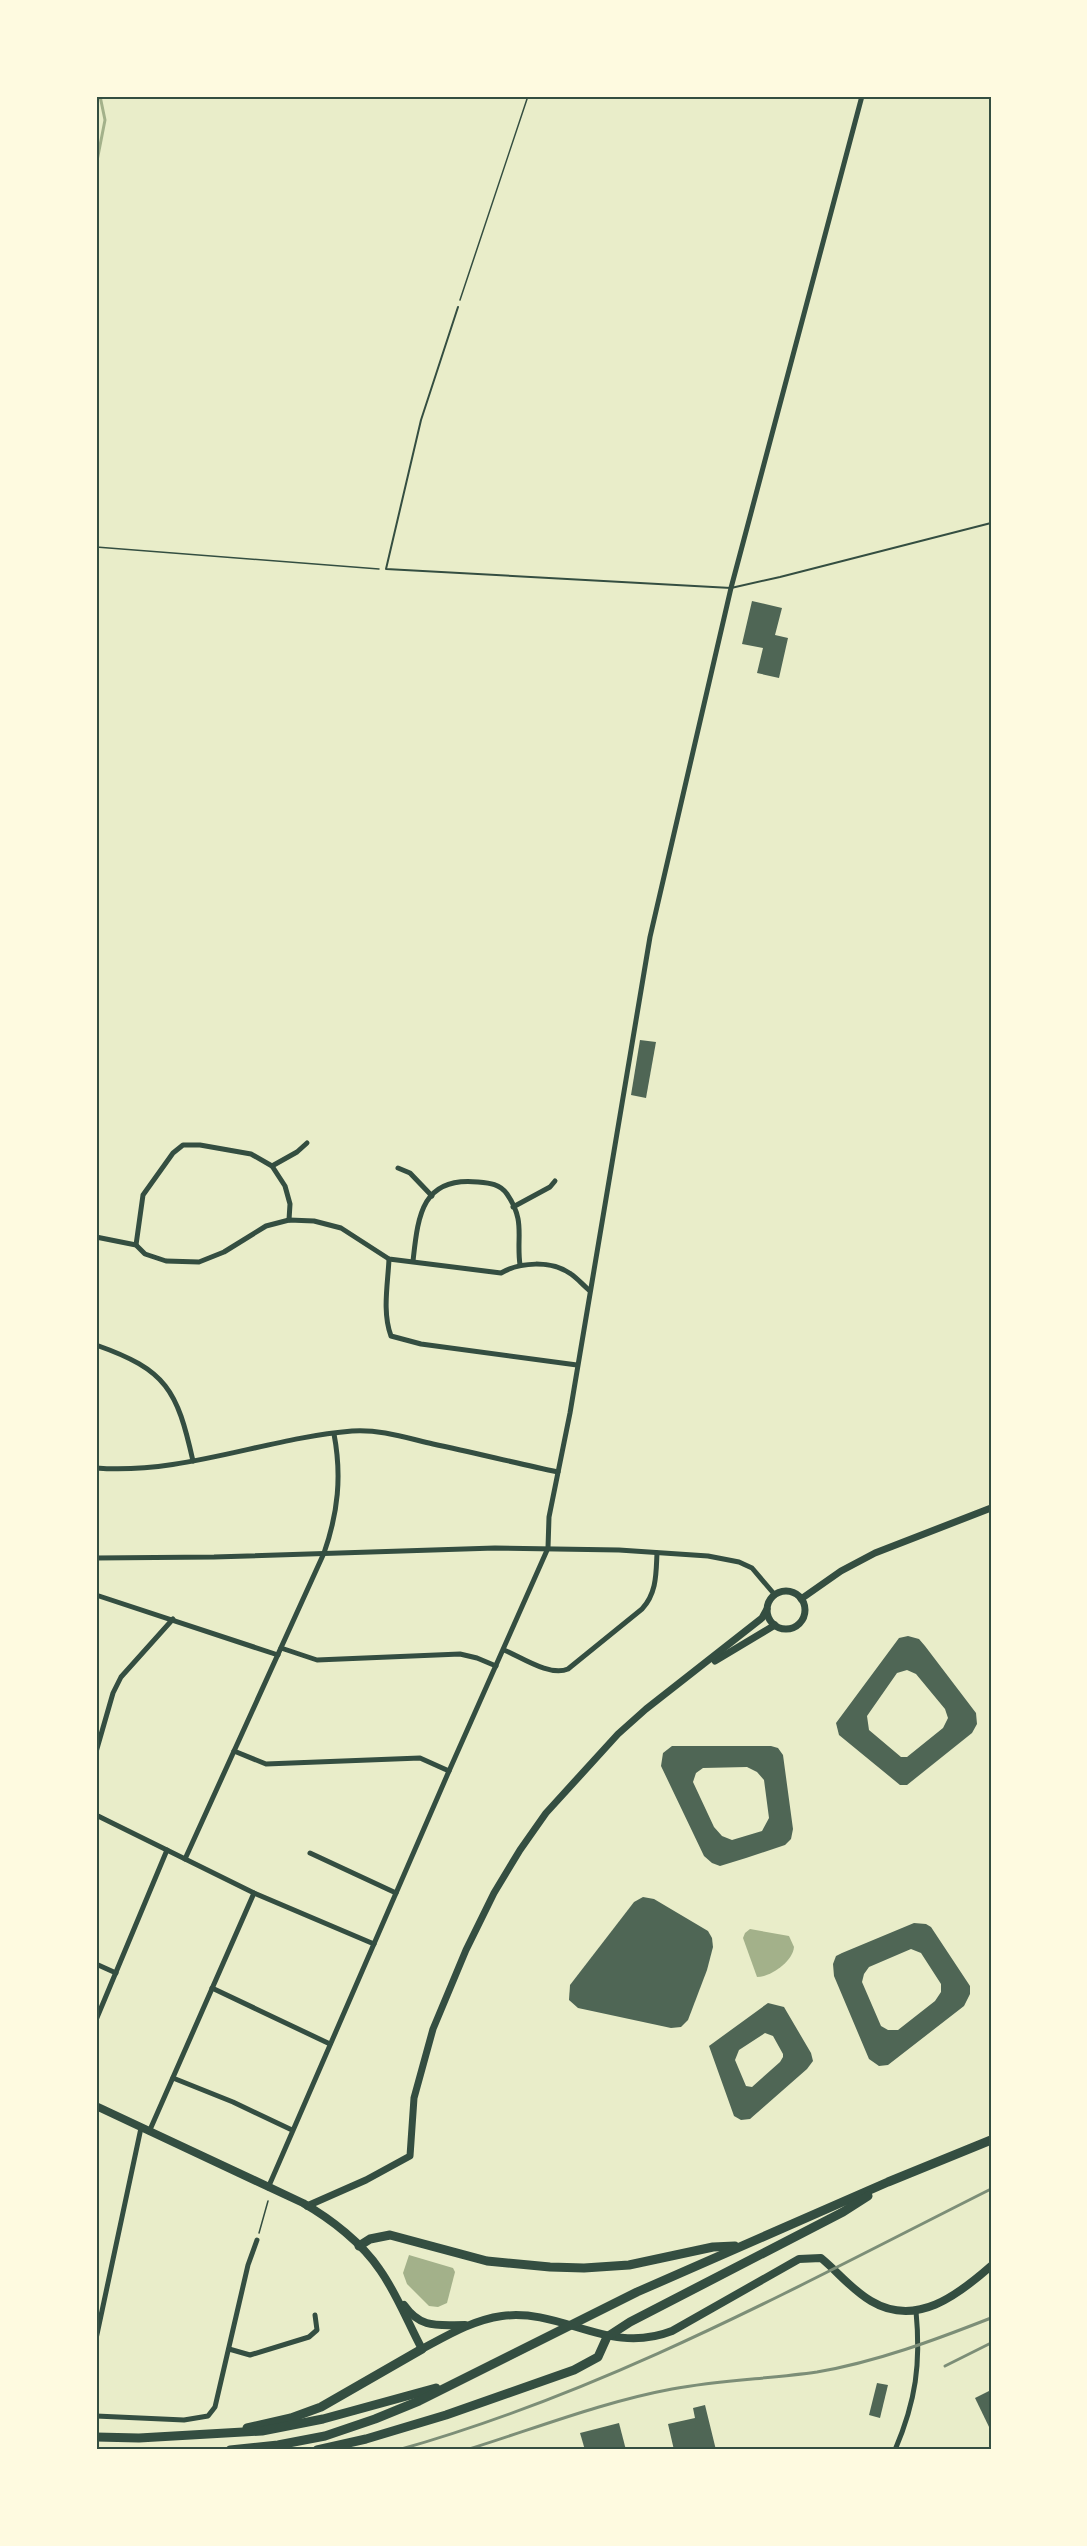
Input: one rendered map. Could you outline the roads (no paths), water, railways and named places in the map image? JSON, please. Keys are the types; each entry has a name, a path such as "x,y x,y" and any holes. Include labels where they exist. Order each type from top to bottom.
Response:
{"highway":[{"path":"230,2450 278,2445 342,2431 418,2401 605,2308 739,2246 991,2140"},
{"path":"317,2450 366,2439 446,2415 574,2370 598,2356 608,2337 630,2322 843,2212 888,2182"},
{"path":"359,2246 370,2239 390,2235 487,2261 550,2268 584,2268 629,2265 712,2247 739,2246"},
{"path":"234,2432 291,2418 321,2407 422,2349"},
{"path":"96,2437 139,2438 261,2432 323,2419 447,2386"}],"main road":[{"path":"96,2106 307,2206 329,2220 359,2246 380,2270 412,2316 427,2325 467,2325"},
{"path":"389,2284 422,2349 467,2325 502,2316 521,2315 608,2337 640,2340 664,2334 799,2259 808,2257 821,2258 844,2281 871,2301 889,2308 916,2310 948,2301 991,2266"}],"street":[{"path":"268,2188 548,1548 549,1517 650,937 731,588 862,96"},
{"path":"272,1166 297,1152 307,1143"},
{"path":"135,1245 143,1195 178,1147 200,1145 251,1154 272,1166 285,1186 290,1204 289,1220"},
{"path":"398,1168 410,1173 432,1196"},
{"path":"413,1261 420,1212 432,1196 453,1181 492,1184 499,1186 507,1194 521,1228 518,1252 520,1265"},
{"path":"513,1207 550,1187 555,1181"},
{"path":"96,1237 135,1245 145,1254 166,1261 199,1262 224,1252 266,1226 289,1220 314,1221 341,1228 389,1259 501,1273 527,1264 555,1268 570,1272 589,1290"},
{"path":"389,1259 386,1308 387,1326 391,1336 421,1344 577,1365"},
{"path":"96,1345 139,1362 157,1374 173,1394 184,1421 193,1461"},
{"path":"96,1468 128,1469 193,1461 275,1443 354,1431 390,1434 558,1472"},
{"path":"185,1859 324,1553 338,1502 339,1466 334,1434"},
{"path":"801,1599 841,1571 875,1553 991,1508"},
{"path":"96,1558 548,1548 657,1552 708,1556 739,1562 752,1568 775,1595"},
{"path":"504,1650 549,1670 561,1672 568,1669 650,1601 654,1590 657,1552"},
{"path":"307,2206 366,2180 410,2156 414,2098 427,2049 466,1950 494,1893 537,1825 594,1758 646,1709 762,1618 767,1609 775,1595 787,1591 795,1593 805,1608 800,1622 787,1629 775,1625 770,1620 767,1609"},
{"path":"96,1594 278,1655"},
{"path":"96,1752 113,1693 121,1677 173,1619"},
{"path":"692,1675 775,1625"},
{"path":"281,1648 317,1660 460,1654 496,1666"},
{"path":"234,1751 266,1764 420,1758 449,1771"},
{"path":"96,1815 254,1893 374,1944"},
{"path":"96,2020 167,1850"},
{"path":"310,1853 396,1893"},
{"path":"96,2339 145,2130 173,2078 254,1893"},
{"path":"96,1964 116,1973"},
{"path":"212,1988 330,2044"},
{"path":"173,2078 292,2130"},
{"path":"96,2416 184,2420 208,2416 215,2407 248,2265 257,2240"},
{"path":"895,2450 905,2428 917,2385 919,2343 916,2310"},
{"path":"229,2349 250,2355 309,2337 317,2330 315,2315"}],"lane":[{"path":"458,307 421,420 386,569 731,588 991,523"}],"waterway":[{"path":"96,166 105,120 100,96"}],"railway":[{"path":"398,2450 476,2426 627,2367 774,2299 991,2189"},
{"path":"466,2450 594,2408 646,2394 839,2368 927,2342 991,2318"},
{"path":"945,2366 991,2343"}]}
